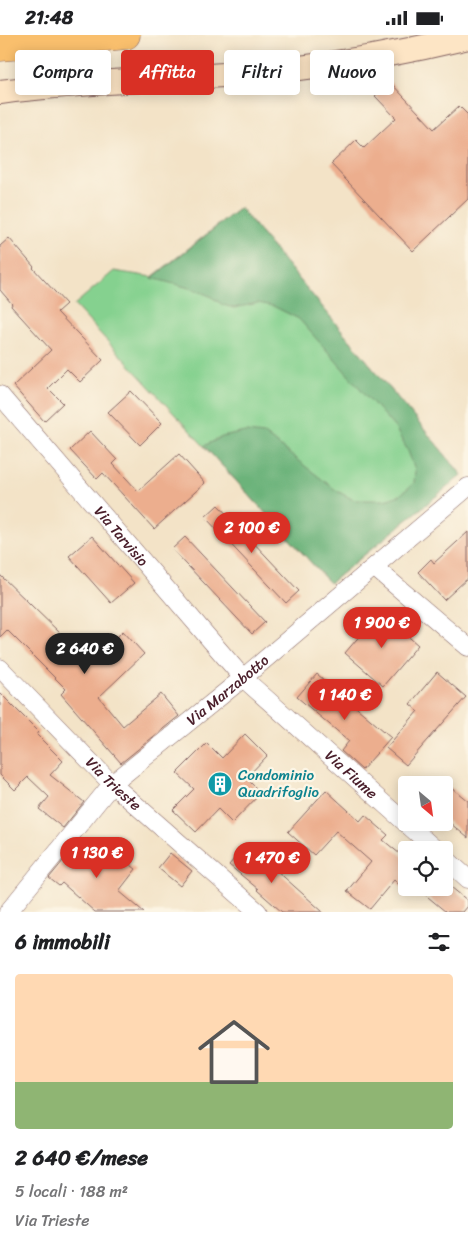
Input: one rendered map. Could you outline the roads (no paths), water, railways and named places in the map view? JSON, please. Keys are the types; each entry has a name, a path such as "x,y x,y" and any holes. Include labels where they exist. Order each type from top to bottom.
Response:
{"highway":[{"path":"0,47 126,35"}],"main road":[{"path":"0,92 104,81 292,69 368,57 468,37"}],"street":[{"name":"Via Tarvisio","path":"0,395 243,678"},
{"name":"Via Marzabotto","path":"8,912 112,784 375,568 468,487"},
{"path":"375,568 468,647"},
{"name":"Via Trieste","path":"0,668 112,784 258,912"},
{"name":"Via Fiume","path":"243,678 426,841"},
{"path":"453,865 468,879"}],"place":[{"name":"Condominio Quadrifoglio","path":"220,784"}]}
